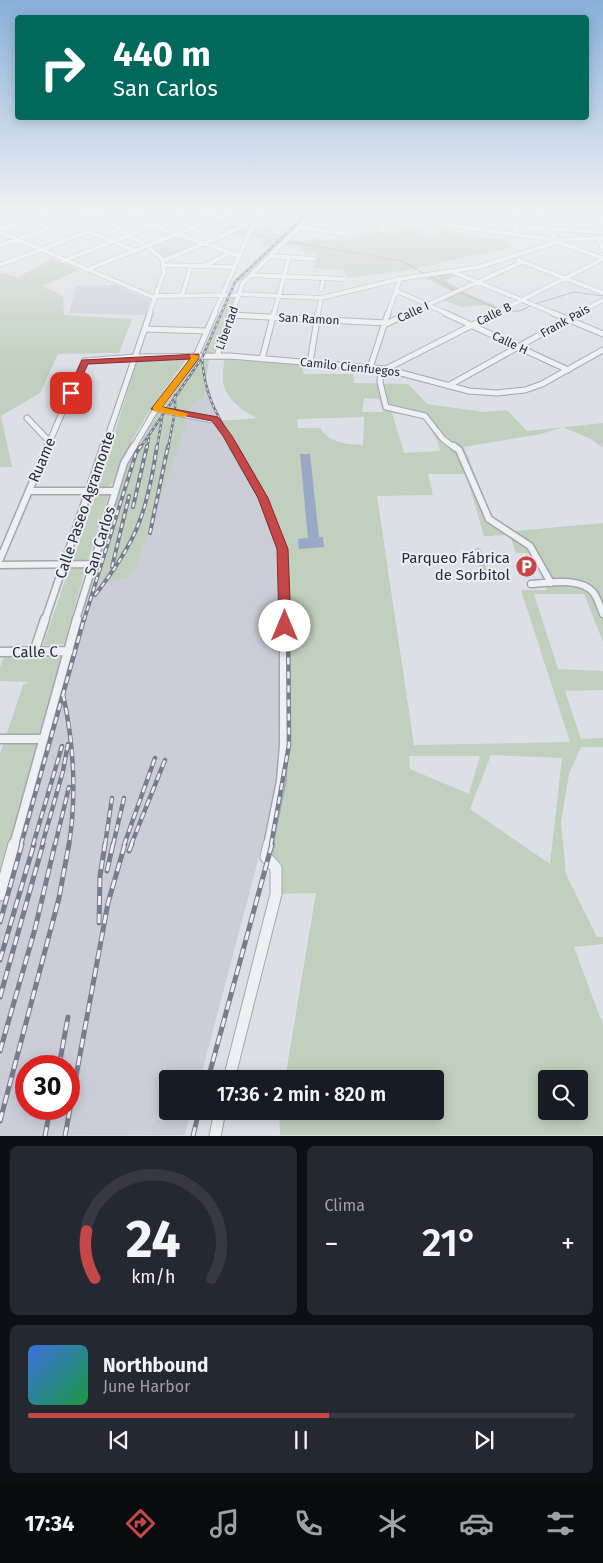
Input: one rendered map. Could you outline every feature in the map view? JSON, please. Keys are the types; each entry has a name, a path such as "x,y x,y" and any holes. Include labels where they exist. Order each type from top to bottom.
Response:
{"street":[{"path":"73,264 155,297 239,294 321,298 400,279 454,272 486,264"},
{"path":"86,270 102,264"},
{"name":"Calle Paseo Agramonte","path":"34,652 146,329 163,274 163,264"},
{"path":"172,264 234,267"},
{"path":"204,266 208,264"},
{"name":"San Carlos","path":"0,895 92,564 124,463 156,409 196,356 235,264"},
{"name":"Libertad","path":"217,356 243,284 262,264"},
{"path":"262,359 288,264"},
{"name":"Calle I","path":"386,324 518,264"},
{"path":"527,264 603,293"},
{"name":"Calle B","path":"383,369 592,264"},
{"path":"182,296 191,266"},
{"path":"454,272 603,334"},
{"path":"251,275 344,280"},
{"path":"321,289 324,278"},
{"path":"370,368 400,279"},
{"path":"227,284 243,284"},
{"name":"Calle H","path":"397,291 568,370"},
{"path":"310,363 321,298"},
{"name":"Frank Pais","path":"448,386 603,300"},
{"name":"San Ramon","path":"231,315 386,324"},
{"path":"146,329 207,331"},
{"name":"Camilo Cienfuegos","path":"84,361 135,357 196,356 262,359 383,369 407,373 448,386 486,393 512,392 542,384 603,350"},
{"name":"Ruame","path":"0,559 84,361"},
{"path":"383,369 380,382 386,407 425,416 443,439 459,450 489,519 530,546 551,583"},
{"path":"156,409 218,421 263,498 282,549 285,645 284,745 281,781 266,857 272,861 277,869 276,894 231,1070"},
{"path":"27,418 46,438 51,440"},
{"path":"29,491 115,491"},
{"path":"0,565 92,564"},
{"path":"531,584 551,583 585,587 593,592 603,614"},
{"name":"Calle C","path":"0,652 69,651"},
{"path":"0,740 43,738"},
{"path":"215,1136 218,1120"}],"shaded area":[{"path":"116,285 150,300 146,315 69,313 76,286"},
{"path":"203,355 204,384 215,411 262,491 284,545 277,777 260,853 202,1070 159,1070 159,1120 189,1120 185,1135 0,1136 0,895 124,463 151,416 196,356"}],"green space":[{"path":"43,264 64,264 79,270 43,286 63,296 64,315 132,319 119,353 58,354 40,393 1,416 12,467 0,467 0,273 18,277"},
{"path":"255,264 260,264 243,281 238,282"},
{"path":"315,264 434,264 349,278 342,270 314,268"},
{"path":"453,273 457,275 446,280 461,290 454,293 423,277"},
{"path":"462,291 501,308 498,310 485,305 462,307 443,300"},
{"path":"229,296 236,297 213,354 202,354 226,298"},
{"path":"187,358 146,416 120,462 113,483 107,487 98,487 137,361"},
{"path":"199,358 209,358 206,382 208,393 185,411 165,409 164,407"},
{"path":"224,359 302,365 304,374 353,374 354,383 408,384 427,404 484,412 507,410 527,431 562,427 541,434 464,447 492,517 515,531 603,523 603,642 584,594 534,594 558,669 603,671 603,690 565,691 581,739 603,738 603,747 581,747 569,774 561,822 566,874 597,937 603,937 603,944 574,947 603,1025 603,1135 280,1135 279,1120 444,1120 444,1070 286,1070 316,893 276,894 272,861 281,781 284,545 262,491 218,421 258,418 241,409 232,400 225,389 223,377","holes":["364,398 379,399 383,412 362,412","392,413 423,417 437,440 440,451 404,453","364,417 363,445 333,440 320,428 298,428 297,419","428,474 466,474 484,536 510,535 516,553 533,553 547,590 521,590 570,742 414,745 377,496 433,495","491,755 562,758 550,864 470,809","409,756 480,756 469,794 410,769"]},
{"path":"159,412 186,417 187,423 135,570 121,579 101,580 93,574 127,467"},
{"path":"603,423 603,448 591,439 563,427"},
{"path":"96,494 109,495 89,558 84,561 75,560 74,557"},
{"path":"478,547 481,549 490,582 483,579 475,549"},
{"path":"86,568 64,644 43,645 69,569"},
{"path":"69,651 0,895 0,754 23,685 29,682 0,681 0,667 6,652"}],"water":[{"path":"300,454 310,454 319,537 323,537 324,547 299,549 298,539 308,538"}],"waterway":[{"path":"407,264 425,274"},
{"path":"430,276 456,291"},
{"path":"459,292 498,309"},
{"path":"535,304 574,292 603,296"},
{"path":"504,311 520,311 530,306"}],"railway":[{"path":"202,358 235,282 254,264"},
{"path":"175,397 202,358"},
{"path":"202,358 209,395 236,448"},
{"path":"140,448 175,397"},
{"path":"168,448 175,412 175,397"},
{"path":"157,448 162,418"},
{"path":"147,448 149,438"},
{"path":"84,620 136,453 141,446"},
{"path":"133,507 147,446"},
{"path":"95,595 121,558 138,525 149,490 157,446"},
{"path":"150,533 168,446"},
{"path":"236,446 262,491 284,545 288,583 288,619"},
{"path":"112,567 129,496"},
{"path":"63,694 84,619"},
{"path":"271,845 289,745 288,619"},
{"path":"21,845 63,694"},
{"path":"63,694 70,732 74,788 69,845"},
{"path":"42,845 63,771 68,744"},
{"path":"33,845 62,746"},
{"path":"124,845 155,758"},
{"path":"131,845 165,760"},
{"path":"55,845 69,787"},
{"path":"105,845 112,798"},
{"path":"113,845 124,798"},
{"path":"0,922 22,844"},
{"path":"0,960 34,844"},
{"path":"0,997 43,844"},
{"path":"0,1051 35,929 55,844"},
{"path":"0,1121 59,898 69,844"},
{"path":"99,923 100,876 105,844"},
{"path":"107,871 113,844"},
{"path":"65,1136 108,903 125,844"},
{"path":"129,851 132,844"},
{"path":"210,1070 272,844"},
{"path":"61,1055 68,1017"},
{"path":"45,1136 48,1120"},
{"path":"193,1136 197,1120"}],"slow traffic":[{"path":"184,414 156,409 196,356 193,356"}],"place":[{"name":"Parqueo Fábrica de Sorbitol","path":"526,567"}],"route":[{"path":"71,393 84,361 135,357 196,356 156,409 214,419 218,421 227,436 263,498 282,549 285,626"}]}
